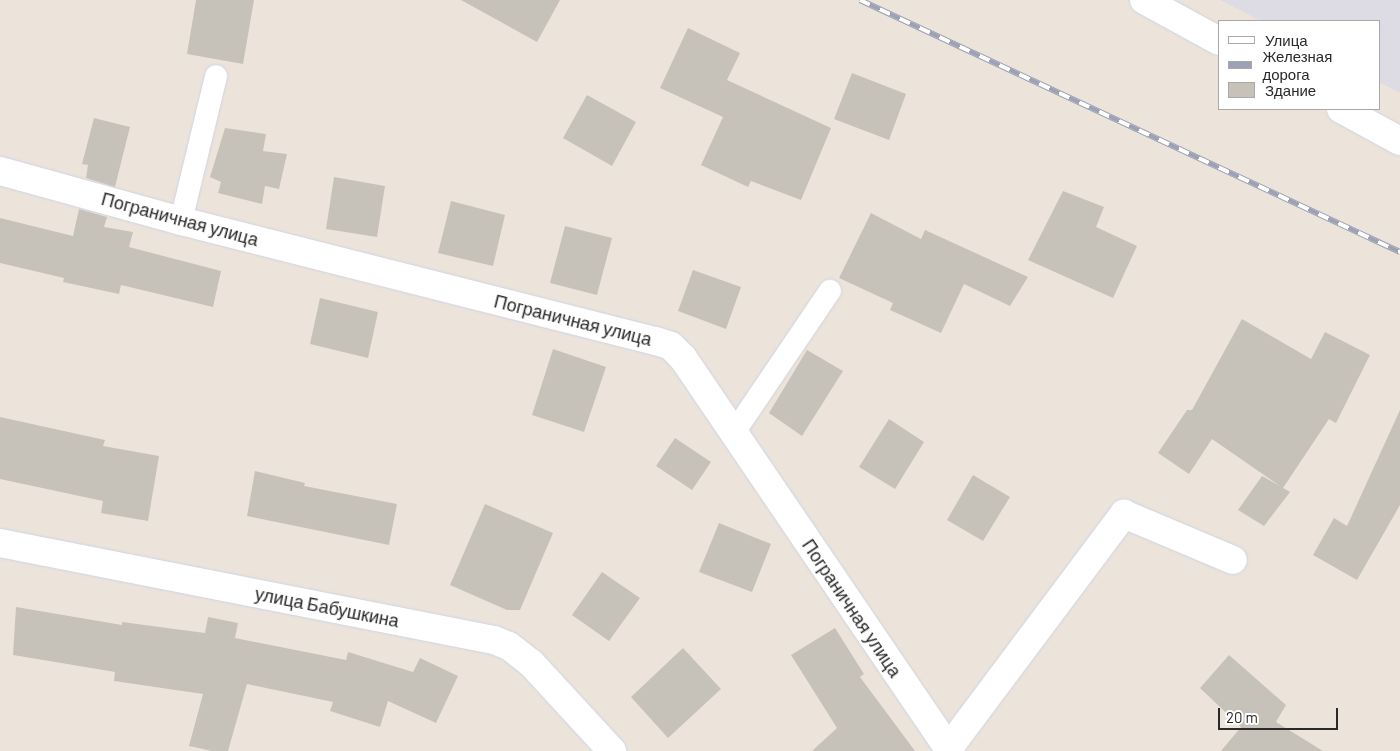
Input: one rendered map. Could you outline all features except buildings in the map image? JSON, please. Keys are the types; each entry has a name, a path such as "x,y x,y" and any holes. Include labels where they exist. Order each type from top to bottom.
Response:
{"street":[{"path":"1144,0 1218,40"},
{"path":"1343,110 1400,141"},
{"name":"Пограничная улица","path":"0,171 181,221 656,340 671,346 683,358 949,750 1124,514 1233,560"},
{"name":"улица Бабушкина","path":"0,543 494,640 509,646 530,663 612,751"}],"lane":[{"path":"181,221 216,76"},
{"path":"733,434 830,291"}],"shaded area":[{"path":"1220,0 1400,0 1400,93 1380,83 1380,20 1259,20"}],"railway":[{"path":"860,0 1400,252"}]}
